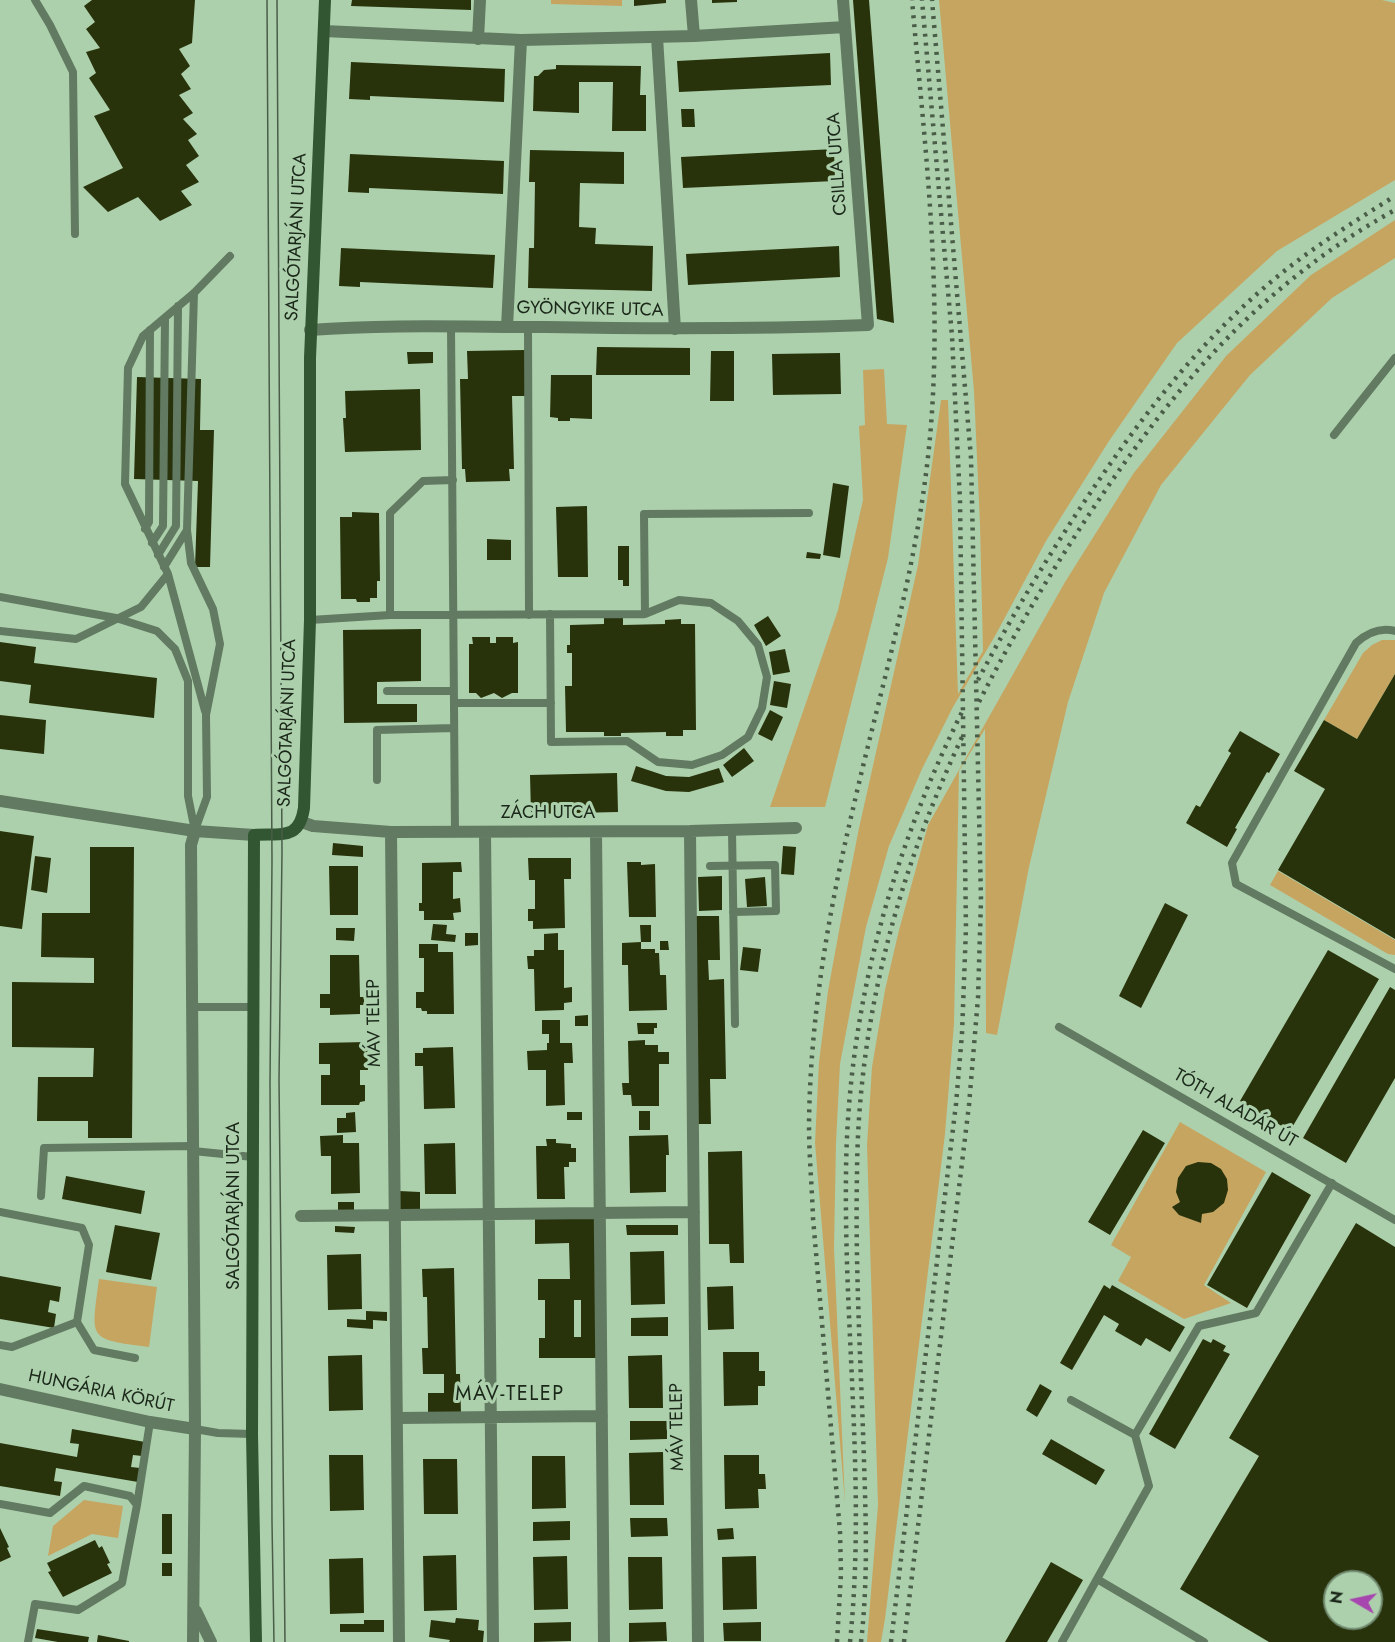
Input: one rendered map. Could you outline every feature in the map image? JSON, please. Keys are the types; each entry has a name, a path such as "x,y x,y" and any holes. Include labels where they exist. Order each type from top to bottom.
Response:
{"street":[{"name":"SALGÓTARJÁNI UTCA","path":"253,1642 255,1629 252,1434 254,835 287,834 298,828 302,822 310,620 310,330 325,0"},
{"path":"478,39 480,0"},
{"path":"691,0 694,36"},
{"name":"CSILLA UTCA","path":"843,0 868,325"},
{"path":"324,32 521,40 694,36 845,27"},
{"path":"657,37 675,329"},
{"path":"507,327 521,40"},
{"name":"GYÖNGYIKE UTCA","path":"310,330 451,327 675,329 868,325"},
{"path":"0,801 195,831 254,835"},
{"name":"ZÁCH UTCA","path":"302,822 313,826 391,832 690,831 796,828"},
{"path":"193,1642 195,1429 191,845 195,831"},
{"path":"596,831 604,1642"},
{"name":"MÁV TELEP","path":"690,831 698,1642"},
{"name":"MÁV TELEP","path":"391,832 399,1642"},
{"path":"485,832 493,1642"},
{"path":"301,1216 694,1212"},
{"name":"HUNGÁRIA KÖRÚT","path":"0,1389 150,1422 195,1429"},
{"path":"397,1418 602,1416"},
{"path":"193,1605 211,1642"}],"lane":[{"path":"35,0 73,72 75,234"},
{"path":"206,715 166,571 125,484 127,379 128,368 143,336 194,293 230,256"},
{"path":"194,293 187,530 191,563 213,609 220,644 206,715 207,797 195,831"},
{"path":"158,555 176,526 178,306"},
{"path":"152,543 162,526 165,318"},
{"path":"451,327 455,832"},
{"path":"528,327 529,615"},
{"path":"145,529 149,522 150,330"},
{"path":"1334,435 1395,358"},
{"path":"390,615 390,513 423,481 453,480"},
{"path":"645,614 644,514 809,513"},
{"path":"0,631 76,639 141,607 166,571 187,530"},
{"path":"0,597 116,618 157,631 175,649 188,681 188,796 195,831"},
{"path":"310,620 390,615 529,615 550,614 645,614 679,600 711,603 738,621 758,645 767,677 762,708 748,737 722,755 692,765 658,762 627,741 551,742 550,614"},
{"path":"1395,631 1377,630 1356,643 1232,862 1236,884 1395,969"},
{"path":"387,691 454,691"},
{"path":"454,703 550,703"},
{"path":"377,780 377,730 454,728"},
{"path":"732,830 735,1024"},
{"path":"710,866 775,865 776,911 733,912"},
{"path":"192,1006 253,1007"},
{"name":"TÓTH ALADÁR ÚT","path":"1059,1027 1395,1220"},
{"path":"41,1196 44,1148 193,1148 253,1157"},
{"path":"1062,1642 1149,1486 1135,1435 1199,1326 1256,1313 1332,1183"},
{"path":"0,1212 82,1228 89,1245 77,1322 94,1350 135,1358"},
{"path":"0,1345 12,1347 77,1322"},
{"path":"1071,1400 1135,1435"},
{"path":"28,1642 35,1604 78,1610 122,1583 150,1422"},
{"path":"195,1429 218,1433 252,1434"},
{"path":"0,1504 50,1513 84,1486 130,1496 137,1505"},
{"path":"1097,1579 1204,1642"}],"shaded area":[{"path":"551,0 622,0 622,6 551,4"},
{"path":"939,0 1382,0 1395,3 1395,180 1277,251 1177,343 1109,441 1046,541 995,636 953,707 922,769 889,846 866,927 840,1064 834,1248 845,1503 815,1143 819,1062 828,991 859,828 918,565 941,400 948,400 958,694 983,651 974,391"},
{"path":"1395,220 1395,258 1332,298 1250,375 1161,485 1104,593 1068,702 1029,867 997,1035 986,1033 985,729 959,771 954,1024 945,1134 885,1619 881,1642 867,1642 878,1505 867,1145 872,1067 885,990 928,825 1065,582 1133,474 1226,356 1311,275"},
{"path":"884,369 887,424 907,425 888,558 825,807 770,807 838,610 863,500 859,426 865,425 863,370"},
{"path":"1382,640 1395,640 1395,674 1357,739 1324,720 1363,653"},
{"path":"1278,871 1395,940 1395,955 1388,954 1270,885"},
{"path":"1180,1122 1266,1172 1204,1285 1231,1303 1184,1319 1118,1281 1131,1257 1111,1245"},
{"path":"99,1279 157,1287 149,1347 114,1342 98,1333 95,1314"},
{"path":"84,1500 123,1506 118,1538 92,1534 48,1556 53,1526"}],"building":[{"path":"92,0 195,0 192,43 179,49 190,66 181,74 191,89 179,95 193,113 183,119 197,134 188,140 199,156 186,165 199,182 181,191 192,205 160,221 138,197 108,212 83,187 123,168 94,116 110,110 89,78 96,73 86,52 100,48 86,29 95,22 84,6"},
{"path":"352,0 471,0 471,10 351,6"},
{"path":"634,0 666,0 666,3 634,6"},
{"path":"712,0 737,0 737,2 712,3"},
{"path":"853,0 869,0 894,323 877,319"},
{"path":"830,53 831,85 679,92 677,61"},
{"path":"351,62 505,69 504,102 370,96 370,100 349,99"},
{"path":"556,65 641,66 640,95 646,95 646,131 612,131 613,82 579,82 579,113 533,111 534,76 538,76 544,70 556,69"},
{"path":"681,109 694,109 695,127 682,127"},
{"path":"834,149 835,181 683,188 681,157"},
{"path":"530,150 624,152 624,184 580,183 579,227 596,228 595,244 653,246 652,291 528,288 529,248 534,248 535,182 529,182"},
{"path":"350,154 504,161 503,194 369,188 369,193 348,192"},
{"path":"839,246 840,277 688,285 686,254"},
{"path":"341,248 495,255 493,288 360,282 360,287 339,286"},
{"path":"597,347 690,348 690,375 596,375"},
{"path":"525,350 526,396 512,396 514,469 509,469 510,481 466,482 465,469 462,469 460,379 468,379 467,351"},
{"path":"711,351 734,351 734,401 710,401"},
{"path":"407,352 433,352 433,363 408,364"},
{"path":"840,353 841,394 773,395 772,354"},
{"path":"551,375 592,375 592,419 570,418 570,421 558,421 558,418 550,417"},
{"path":"137,377 201,379 200,430 214,430 210,567 195,567 198,481 134,479"},
{"path":"420,389 421,450 345,452 343,418 346,418 345,391"},
{"path":"833,483 849,486 840,558 823,555"},
{"path":"587,506 588,577 558,577 556,507"},
{"path":"352,512 379,513 380,581 377,581 377,598 370,598 370,602 341,599 340,517 352,517"},
{"path":"487,539 511,540 511,560 487,560"},
{"path":"618,546 629,546 629,586 623,586 623,580 618,580"},
{"path":"807,552 821,554 820,559 806,558"},
{"path":"768,616 781,636 766,646 754,625"},
{"path":"604,618 623,618 623,625 665,624 665,620 681,619 681,624 695,624 696,730 683,730 683,736 666,736 666,732 621,733 621,736 604,736 604,732 566,732 565,686 572,686 572,653 567,653 567,645 570,645 570,625 604,624"},
{"path":"421,629 421,681 377,682 377,704 417,704 417,722 344,723 343,630"},
{"path":"472,637 490,637 490,643 496,643 496,637 513,637 513,643 518,642 518,693 502,698 494,693 481,698 476,693 469,693 469,644 473,644"},
{"path":"0,642 36,647 34,663 157,678 154,718 29,703 31,685 0,681"},
{"path":"785,649 790,672 773,675 769,652"},
{"path":"1395,674 1395,939 1278,870 1325,789 1294,771 1324,720 1357,739"},
{"path":"774,681 791,684 787,708 770,705"},
{"path":"770,710 783,717 772,741 758,734"},
{"path":"0,715 46,720 44,754 0,749"},
{"path":"1240,731 1280,754 1235,828 1237,829 1227,847 1186,823 1196,805 1200,807 1231,753 1228,751"},
{"path":"744,748 754,761 732,777 723,765"},
{"path":"636,766 666,776 689,777 719,768 724,782 689,792 666,791 631,781"},
{"path":"617,773 618,812 531,814 530,775"},
{"path":"0,831 34,836 22,929 0,926"},
{"path":"333,843 363,846 363,857 332,855"},
{"path":"783,846 796,847 794,875 781,874"},
{"path":"90,847 134,847 132,1138 88,1138 88,1121 37,1121 38,1077 93,1077 94,1048 12,1047 12,982 94,983 94,958 41,957 42,913 90,913"},
{"path":"35,856 51,858 47,893 31,890"},
{"path":"528,858 571,858 571,879 564,879 565,928 533,929 533,921 528,921 528,909 535,909 535,880 529,880"},
{"path":"461,862 462,872 453,872 453,899 460,898 461,912 453,913 454,920 424,920 424,911 419,911 419,903 422,903 422,863"},
{"path":"627,862 641,862 641,865 655,864 656,917 629,917"},
{"path":"329,866 358,866 358,915 330,915"},
{"path":"722,876 722,910 699,911 698,877"},
{"path":"765,877 767,906 747,907 745,879"},
{"path":"1165,903 1188,915 1141,1008 1119,996"},
{"path":"695,916 719,916 720,960 708,960 709,980 724,979 726,1079 710,1079 711,1124 698,1124"},
{"path":"433,924 447,925 446,934 456,935 455,942 431,940"},
{"path":"640,925 651,925 651,942 641,942"},
{"path":"336,928 355,928 354,941 336,940"},
{"path":"465,933 478,933 478,945 465,946"},
{"path":"558,933 558,950 564,950 564,988 572,987 572,1002 564,1003 564,1010 535,1011 534,969 528,969 527,956 534,956 534,950 544,950 544,934"},
{"path":"660,941 668,941 669,950 660,950"},
{"path":"641,942 641,949 655,949 655,953 659,953 660,975 666,975 667,1010 629,1011 628,965 622,965 622,943"},
{"path":"419,944 438,944 438,952 453,952 454,1014 427,1014 427,1011 416,1008 416,992 424,992 424,958 419,958"},
{"path":"743,947 761,949 758,972 740,970"},
{"path":"1328,950 1379,979 1290,1131 1240,1101"},
{"path":"330,955 359,955 360,997 364,997 364,1005 360,1005 360,1014 330,1015 330,1008 320,1008 320,994 330,994"},
{"path":"1390,987 1395,990 1395,1078 1346,1163 1303,1138"},
{"path":"588,1015 588,1026 575,1026 575,1016"},
{"path":"542,1020 560,1020 560,1043 572,1043 573,1063 564,1063 565,1105 546,1106 546,1070 528,1070 527,1051 547,1050 547,1043 549,1043 549,1034 542,1034"},
{"path":"637,1023 657,1023 657,1028 654,1028 654,1034 638,1034"},
{"path":"645,1040 645,1045 658,1045 658,1052 669,1052 669,1064 659,1064 659,1106 632,1106 631,1095 623,1095 622,1083 629,1083 628,1041"},
{"path":"367,1042 368,1070 360,1070 360,1085 365,1085 365,1101 360,1102 359,1105 321,1105 321,1075 330,1075 330,1064 319,1064 319,1043"},
{"path":"453,1047 455,1108 424,1109 423,1066 415,1066 415,1053 423,1053 423,1048"},
{"path":"639,1111 650,1111 650,1130 639,1130"},
{"path":"355,1112 356,1132 337,1133 337,1118 346,1118 346,1113"},
{"path":"567,1112 582,1112 582,1120 567,1120"},
{"path":"1143,1130 1165,1143 1110,1235 1088,1222"},
{"path":"343,1135 343,1143 359,1143 360,1193 331,1194 331,1156 321,1156 320,1136"},
{"path":"668,1135 666,1192 630,1193 629,1136"},
{"path":"546,1139 556,1139 556,1143 571,1144 571,1148 576,1148 576,1162 569,1162 569,1167 564,1167 565,1199 537,1199 536,1146 547,1146"},
{"path":"455,1143 456,1194 425,1194 424,1144"},
{"path":"742,1151 744,1263 730,1263 729,1244 709,1244 708,1152"},
{"path":"1198,1162 1211,1163 1221,1169 1227,1179 1228,1190 1224,1203 1213,1212 1202,1214 1201,1223 1179,1215 1172,1207 1180,1202 1176,1192 1178,1178 1186,1166"},
{"path":"1272,1172 1311,1195 1247,1308 1207,1285"},
{"path":"66,1176 145,1191 141,1214 62,1199"},
{"path":"399,1191 420,1192 420,1212 399,1211"},
{"path":"338,1202 354,1202 354,1211 338,1211"},
{"path":"535,1218 595,1218 597,1358 539,1358 539,1338 545,1338 545,1300 538,1300 538,1279 570,1279 569,1243 535,1244","holes":["574,1300 581,1300 581,1337 574,1337"]},
{"path":"1356,1223 1395,1247 1395,1642 1269,1642 1180,1589 1259,1456 1229,1438"},
{"path":"115,1225 160,1233 151,1280 106,1272"},
{"path":"626,1225 678,1225 678,1235 627,1235"},
{"path":"335,1226 355,1227 354,1233 335,1232"},
{"path":"664,1251 665,1304 631,1305 630,1252"},
{"path":"361,1254 362,1309 328,1310 327,1255"},
{"path":"454,1268 456,1374 460,1374 461,1413 428,1414 428,1393 444,1393 444,1374 423,1374 422,1348 428,1348 427,1297 423,1297 422,1269"},
{"path":"0,1276 61,1287 59,1302 50,1300 48,1312 56,1314 54,1328 0,1319"},
{"path":"1104,1285 1110,1289 1112,1285 1185,1327 1170,1352 1146,1338 1141,1346 1115,1331 1119,1324 1104,1315 1072,1370 1060,1363"},
{"path":"733,1286 734,1329 708,1330 707,1287"},
{"path":"366,1311 387,1312 387,1321 373,1320 373,1329 347,1327 347,1319 366,1320"},
{"path":"668,1317 668,1336 631,1336 631,1318"},
{"path":"1203,1339 1211,1343 1213,1339 1226,1346 1223,1351 1230,1354 1175,1449 1149,1434"},
{"path":"723,1352 759,1352 759,1371 765,1371 765,1386 758,1386 758,1405 724,1406"},
{"path":"362,1355 363,1410 329,1411 328,1356"},
{"path":"662,1355 663,1408 629,1408 628,1356"},
{"path":"1040,1384 1052,1391 1037,1417 1026,1410"},
{"path":"630,1421 667,1421 667,1439 630,1440"},
{"path":"72,1429 145,1442 142,1456 133,1455 131,1467 140,1468 138,1482 56,1468 54,1481 62,1482 60,1496 0,1486 0,1443 77,1457 79,1444 70,1443"},
{"path":"1051,1439 1105,1470 1096,1485 1042,1454"},
{"path":"663,1452 664,1505 630,1505 629,1453"},
{"path":"329,1455 363,1455 364,1510 330,1511"},
{"path":"724,1455 759,1455 759,1474 765,1474 766,1489 758,1489 759,1508 725,1509"},
{"path":"532,1456 565,1456 566,1508 532,1509"},
{"path":"423,1459 457,1459 458,1514 424,1514"},
{"path":"162,1514 172,1514 172,1554 162,1554"},
{"path":"630,1518 667,1518 668,1536 631,1537"},
{"path":"570,1521 570,1540 533,1541 533,1522"},
{"path":"0,1528 11,1557 0,1562"},
{"path":"733,1528 734,1539 718,1540 717,1529"},
{"path":"95,1540 99,1548 102,1546 112,1573 63,1597 48,1572 51,1571 47,1563"},
{"path":"456,1555 457,1610 424,1611 423,1556"},
{"path":"567,1556 568,1609 534,1610 533,1557"},
{"path":"756,1556 757,1609 723,1610 722,1557"},
{"path":"628,1557 662,1557 663,1609 629,1610"},
{"path":"363,1558 364,1613 330,1614 329,1559"},
{"path":"1051,1562 1083,1580 1047,1642 1005,1642"},
{"path":"162,1563 172,1563 172,1576 162,1576"},
{"path":"456,1618 479,1620 478,1630 484,1631 483,1642 449,1642 450,1640 429,1637 431,1620 455,1623"},
{"path":"364,1620 384,1620 384,1632 340,1632 340,1624 364,1624"},
{"path":"571,1622 571,1641 534,1642 534,1623"},
{"path":"666,1622 667,1641 629,1642 629,1623"},
{"path":"761,1622 761,1641 724,1641 723,1623"},
{"path":"37,1629 89,1637 88,1642 58,1642 35,1638"},
{"path":"98,1635 129,1641 129,1642 97,1642"}],"tram line":[{"path":"267,0 274,1642"},
{"path":"277,0 282,853 279,1080 285,1642"}],"railway":[{"path":"837,1642 841,1574 840,1532 813,1218 809,1137 810,1086 817,1007 835,890 911,565 925,481 931,421 934,361 932,240 912,0"},
{"path":"891,1642 956,1104 962,1034 966,928 960,501 952,336 922,0"},
{"path":"904,1642 969,1105 978,998 981,900 971,458 932,0"},
{"path":"978,680 1036,578 1095,486 1141,421 1192,359 1248,302 1278,276 1350,224 1395,196"},
{"path":"979,702 1019,627 1078,531 1125,462 1191,378 1226,339 1304,270 1395,210"},
{"path":"850,1642 856,1526 846,1175 848,1115 854,1055 877,937 894,880 936,767 962,712"},
{"path":"861,1642 865,1597 866,1529 857,1173 859,1116 865,1059 886,948 901,894 919,840 963,735"}],"district":[{"name":"MÁV-TELEP","path":"510,1395"}]}
